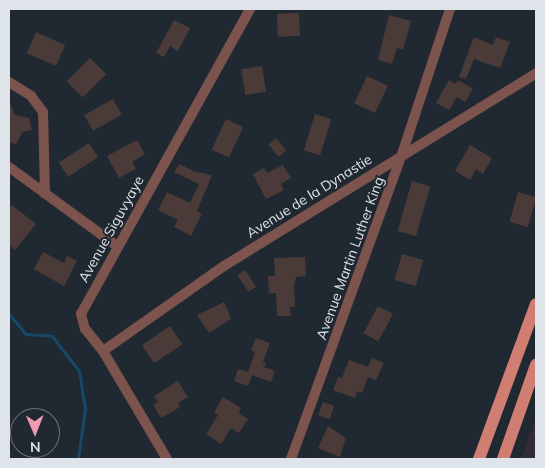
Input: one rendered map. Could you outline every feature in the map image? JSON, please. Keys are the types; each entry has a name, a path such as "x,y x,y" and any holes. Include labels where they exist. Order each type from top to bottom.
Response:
{"main road":[{"path":"479,459 536,304"},
{"path":"503,459 536,365"}],"street":[{"name":"Avenue Siguvyaye","path":"167,459 103,351 85,329 81,314 250,9"},
{"name":"Avenue Martin Luther King","path":"291,459 402,154 450,9"},
{"name":"Avenue de la Dynastie","path":"103,351 224,266 402,154 536,73"},
{"path":"9,82 31,96 44,112 45,194"},
{"path":"9,167 117,246"}],"shaded area":[{"path":"536,418 536,459 521,459"}],"building":[{"path":"299,13 300,36 278,37 277,14"},
{"path":"389,15 411,21 403,50 397,48 392,64 378,60"},
{"path":"174,20 190,28 178,51 170,46 164,57 156,53"},
{"path":"36,32 65,45 56,66 27,53"},
{"path":"474,37 493,45 496,37 510,42 500,68 474,59 466,79 459,77"},
{"path":"90,58 106,74 83,98 67,81"},
{"path":"262,66 266,92 245,95 241,69"},
{"path":"367,76 388,86 375,113 354,103"},
{"path":"449,80 455,84 458,80 473,89 465,102 457,97 449,110 436,103"},
{"path":"113,99 122,115 93,131 84,115"},
{"path":"9,100 15,115 29,118 32,130 22,132 16,145 9,142"},
{"path":"315,114 331,119 320,155 304,150"},
{"path":"226,119 243,127 229,158 212,150"},
{"path":"276,138 286,150 279,157 268,144"},
{"path":"137,140 145,154 132,162 136,169 119,178 107,156"},
{"path":"89,143 98,157 68,177 59,163"},
{"path":"470,145 492,158 483,174 476,169 470,180 455,171"},
{"path":"179,164 196,172 212,175 197,211 202,214 191,236 174,227 178,220 158,210 167,192 190,203 199,184 174,172"},
{"path":"283,165 291,178 281,184 284,190 266,199 253,174 264,168 267,173"},
{"path":"412,181 430,186 416,236 398,231"},
{"path":"518,192 536,197 528,227 509,222"},
{"path":"12,205 36,224 15,250 9,245 9,209"},
{"path":"43,252 64,263 67,256 77,261 64,286 34,269"},
{"path":"402,254 423,260 416,286 395,280"},
{"path":"305,257 306,276 296,277 294,285 295,307 290,307 291,316 277,316 276,293 269,293 268,276 275,276 274,258"},
{"path":"245,270 256,287 248,292 237,275"},
{"path":"224,302 231,319 209,333 197,315"},
{"path":"378,306 393,314 378,341 363,333"},
{"path":"170,326 182,344 154,363 142,345"},
{"path":"256,338 270,343 263,362 266,363 264,367 275,371 271,382 252,375 248,386 234,381 238,369 248,372 255,352 251,350"},
{"path":"372,358 384,363 376,380 368,377 362,393 357,391 355,398 333,390 338,377 342,378 349,360 368,367"},
{"path":"178,381 188,397 178,403 180,407 161,418 153,405 158,402 154,396"},
{"path":"223,397 241,408 239,413 248,419 239,433 231,428 221,444 206,434 218,415 214,412"},
{"path":"323,402 334,406 329,419 318,415"},
{"path":"328,426 346,438 340,457 318,448"}],"waterway":[{"path":"9,314 26,334 52,336 79,371 85,409 78,459"}]}
